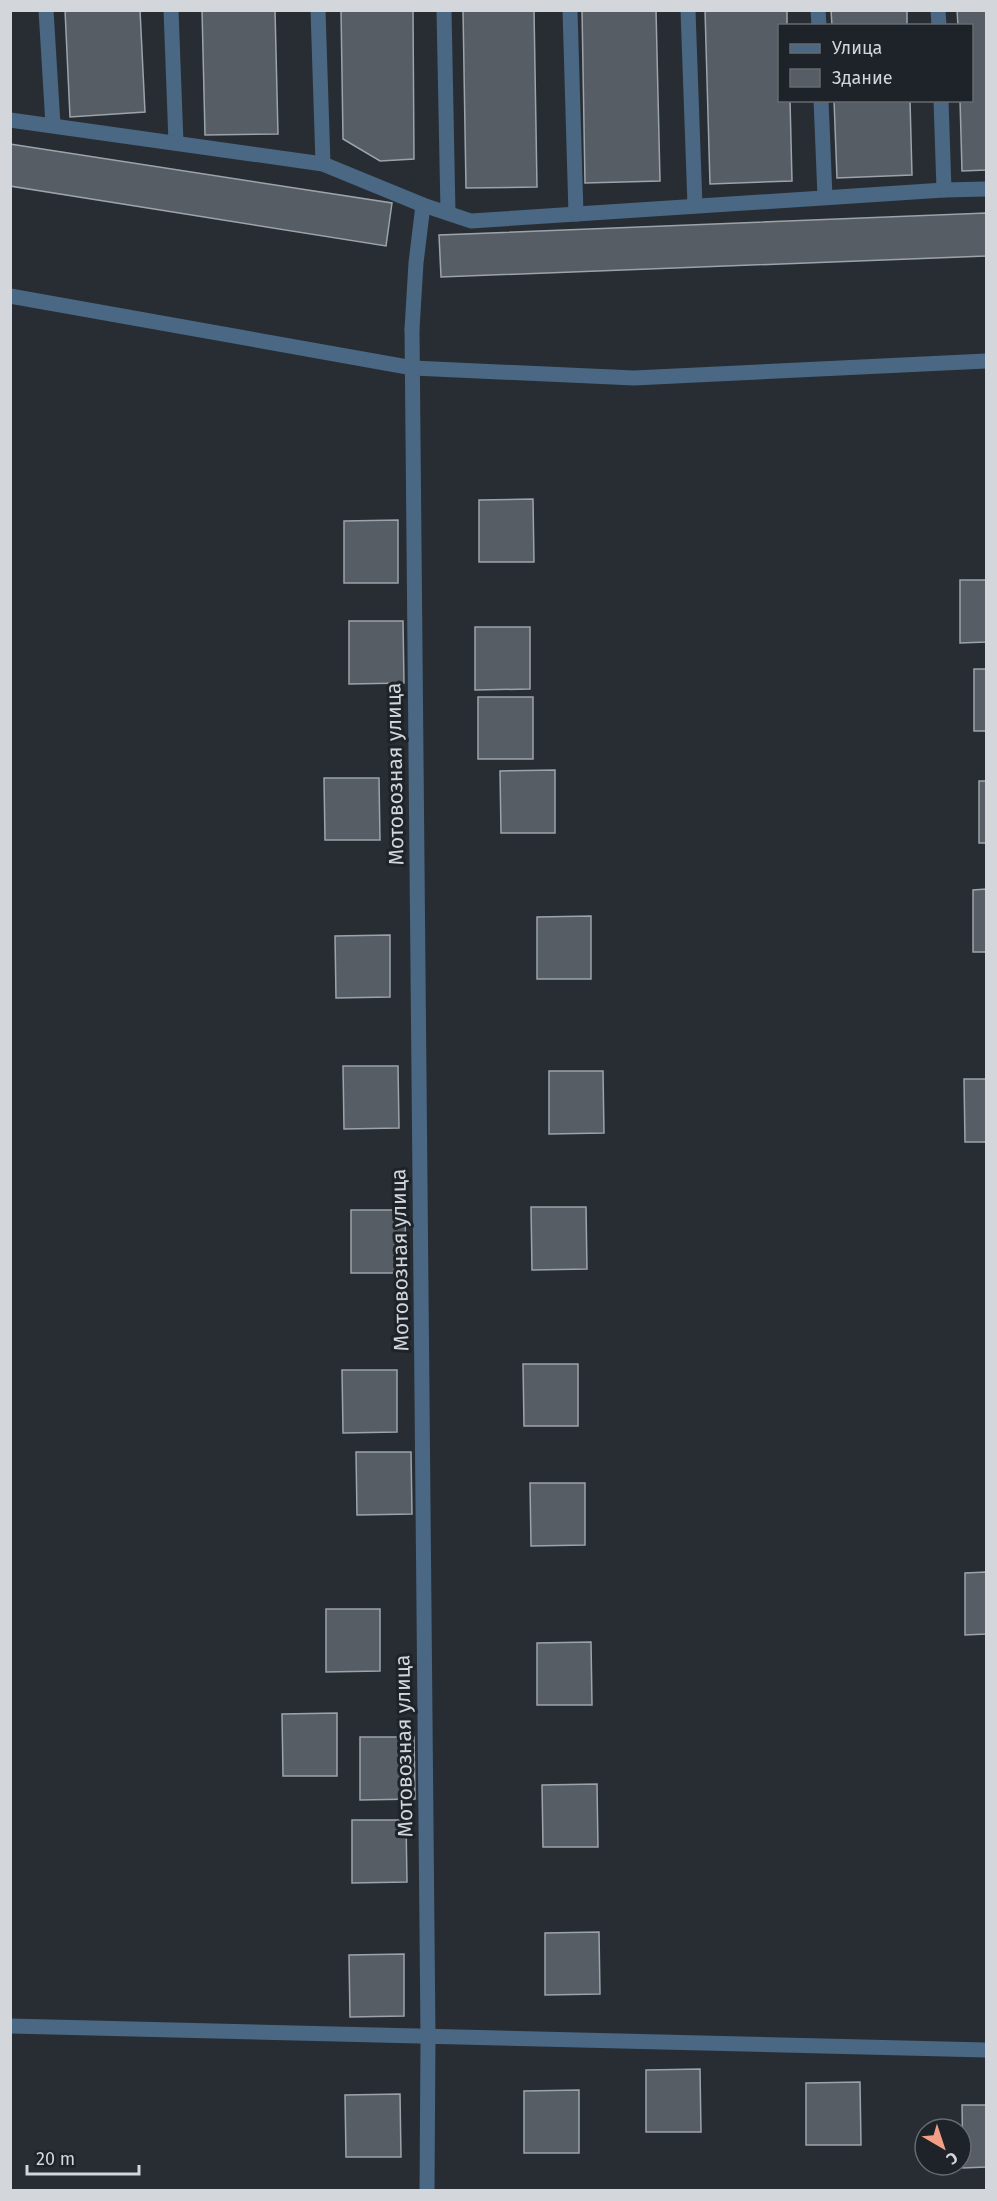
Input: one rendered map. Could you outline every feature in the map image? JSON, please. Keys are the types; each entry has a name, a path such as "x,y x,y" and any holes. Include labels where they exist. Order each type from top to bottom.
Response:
{"street":[{"path":"46,10 52,125"},
{"path":"171,10 177,143"},
{"path":"318,10 323,164"},
{"path":"444,10 448,213"},
{"path":"570,10 576,214"},
{"path":"688,10 695,206"},
{"path":"821,102 825,197"},
{"path":"941,102 944,190"},
{"path":"10,120 323,164 423,205 471,221 825,197 987,189"},
{"name":"Мотовозная улица","path":"423,205 416,263 412,368 428,2037 427,2190"},
{"path":"10,296 412,368 634,378 987,361"},
{"path":"10,2026 987,2050"}],"building":[{"path":"65,10 140,10 145,112 70,117"},
{"path":"202,10 275,10 278,134 205,135"},
{"path":"341,10 413,10 414,159 380,161 343,139"},
{"path":"463,10 534,10 537,187 466,188"},
{"path":"582,10 656,10 660,181 585,183"},
{"path":"705,10 787,10 787,24 778,24 778,102 790,102 792,181 710,184"},
{"path":"831,10 907,10 907,24 832,24"},
{"path":"957,10 986,10 986,170 962,171 960,102 973,102 973,24 958,24"},
{"path":"834,102 910,102 912,175 837,178"},
{"path":"10,144 392,203 386,246 10,186"},
{"path":"986,213 986,256 441,277 439,235"},
{"path":"533,499 534,562 479,562 479,500"},
{"path":"398,520 398,583 344,583 344,521"},
{"path":"960,580 986,580 986,642 960,643"},
{"path":"349,621 403,621 404,683 349,684"},
{"path":"475,627 530,627 530,689 475,690"},
{"path":"974,669 986,669 986,731 974,731"},
{"path":"478,697 533,697 533,759 478,759"},
{"path":"555,770 555,833 501,833 500,771"},
{"path":"324,778 379,778 380,840 325,840"},
{"path":"979,781 986,781 986,843 979,843"},
{"path":"986,889 986,952 973,952 973,890"},
{"path":"591,916 591,979 537,979 537,917"},
{"path":"390,935 390,997 336,998 335,936"},
{"path":"343,1066 398,1066 399,1128 344,1129"},
{"path":"549,1071 603,1071 604,1133 549,1134"},
{"path":"964,1079 986,1079 986,1142 965,1142"},
{"path":"531,1207 586,1207 587,1269 532,1270"},
{"path":"351,1210 405,1210 406,1273 351,1273"},
{"path":"523,1364 578,1364 578,1426 524,1426"},
{"path":"342,1370 397,1370 397,1432 343,1433"},
{"path":"356,1452 411,1452 412,1514 357,1515"},
{"path":"530,1483 585,1483 585,1545 531,1546"},
{"path":"986,1572 986,1634 965,1635 965,1573"},
{"path":"326,1609 380,1609 380,1671 326,1672"},
{"path":"591,1642 592,1705 537,1705 537,1643"},
{"path":"337,1713 337,1776 283,1776 282,1714"},
{"path":"360,1737 414,1737 415,1799 360,1800"},
{"path":"597,1784 598,1847 543,1847 542,1785"},
{"path":"352,1820 406,1820 407,1882 352,1883"},
{"path":"599,1932 600,1994 545,1995 545,1933"},
{"path":"404,1954 404,2016 350,2017 349,1955"},
{"path":"700,2069 701,2132 646,2132 646,2070"},
{"path":"860,2082 861,2145 806,2145 806,2083"},
{"path":"579,2090 579,2153 524,2153 524,2091"},
{"path":"400,2094 401,2157 346,2157 345,2095"},
{"path":"962,2105 986,2105 986,2167 973,2168 973,2117 962,2117"}]}
